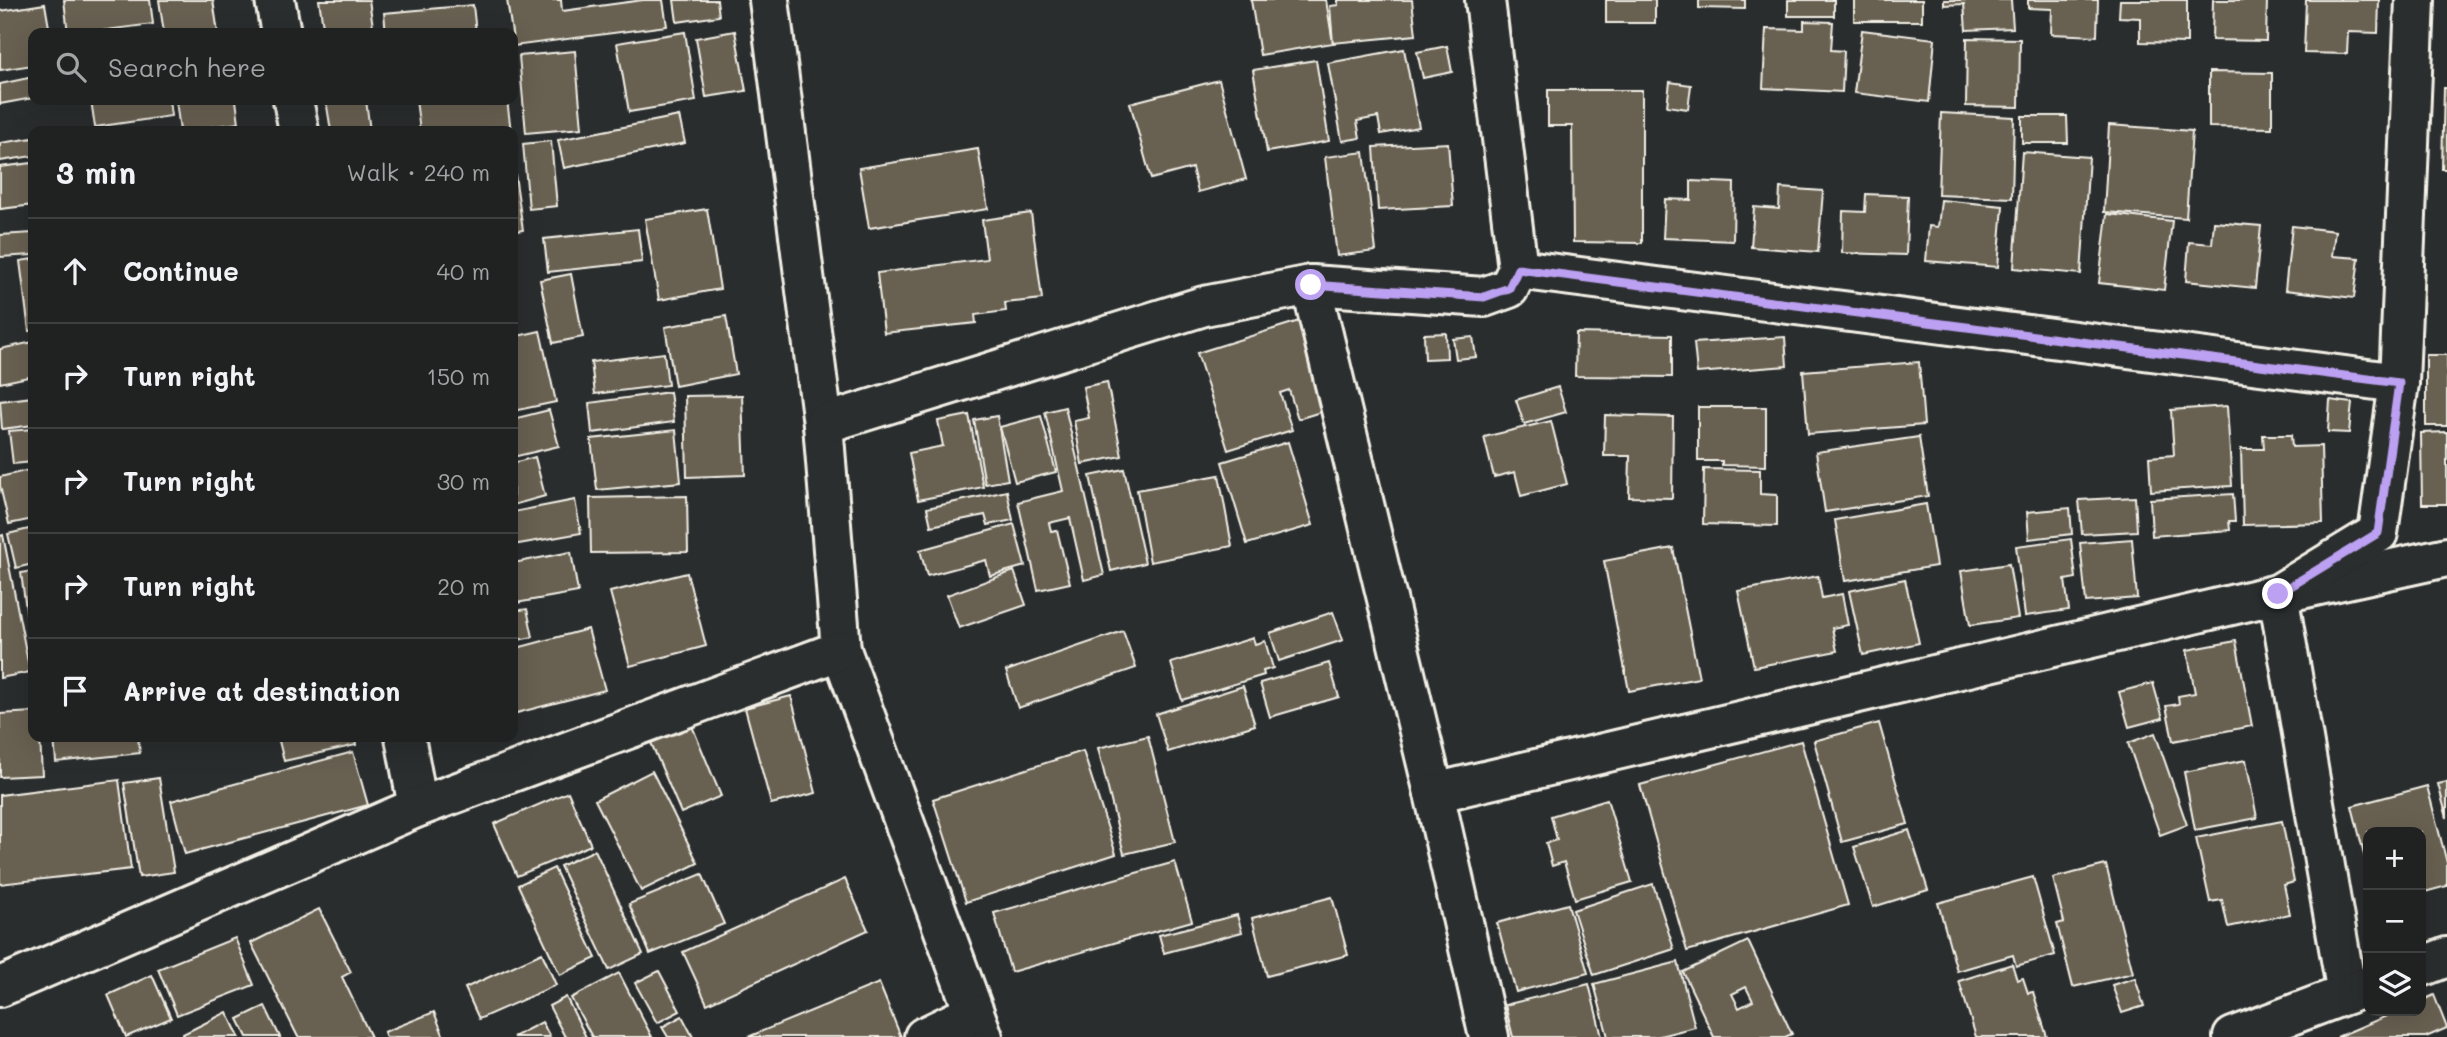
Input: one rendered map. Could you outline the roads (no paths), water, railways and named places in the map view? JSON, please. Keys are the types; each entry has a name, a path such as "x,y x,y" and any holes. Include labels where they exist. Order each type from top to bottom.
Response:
{"street":[{"path":"275,0 280,28"},
{"path":"769,0 823,424 841,650 978,1025 924,1037"},
{"path":"823,424 1204,306 1311,285 1484,297 1509,288 1518,269 1485,0"},
{"path":"2278,594 2378,533 2399,383 2415,0"},
{"path":"294,105 298,126"},
{"path":"1518,269 2399,383"},
{"path":"1311,285 1434,793 1489,1037"},
{"path":"1434,793 2278,594 2447,557"},
{"path":"2233,1037 2358,990 2278,594"},
{"path":"0,986 418,807 841,650"},
{"path":"406,742 418,807"},
{"path":"2426,965 2447,957"}]}
